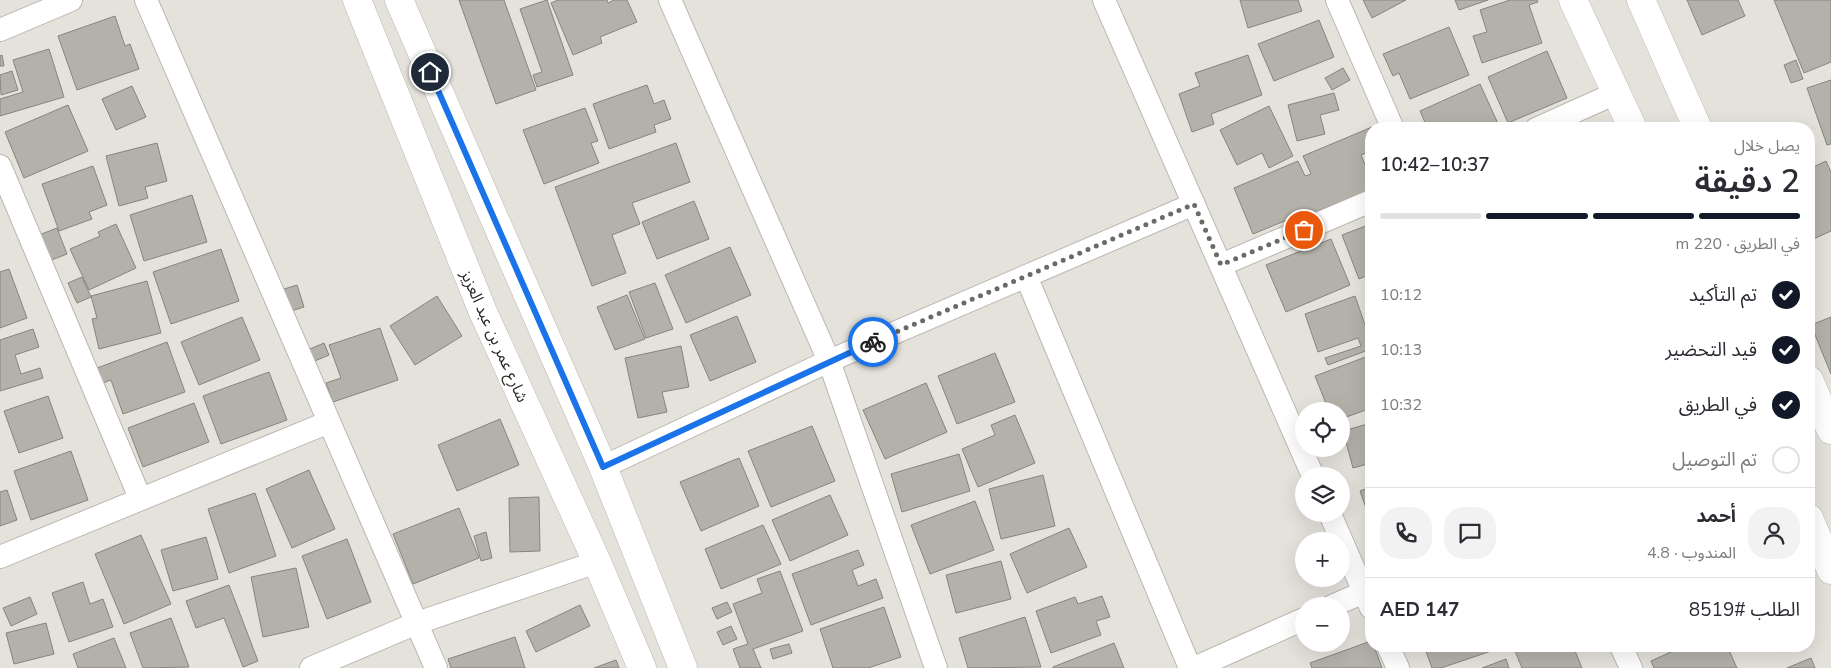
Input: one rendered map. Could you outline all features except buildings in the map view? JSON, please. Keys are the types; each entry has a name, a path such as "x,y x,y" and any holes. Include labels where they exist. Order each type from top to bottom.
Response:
{"main road":[{"name":"شارع عمر بن عبد العزيز","path":"357,0 483,312 597,562 642,668"},
{"path":"399,0 603,467 683,668"},
{"path":"1574,0 1630,122"},
{"path":"1640,0 1695,122"},
{"path":"1815,394 1831,430"},
{"path":"1815,532 1831,570"}],"street":[{"path":"0,30 71,0"},
{"path":"146,0 436,668"},
{"path":"670,0 829,361 936,668"},
{"path":"1104,0 1309,467"},
{"path":"1337,0 1390,122"},
{"path":"1552,122 1616,93"},
{"path":"0,166 140,498"},
{"path":"603,467 829,361 1194,204"},
{"path":"1221,265 1365,204"},
{"path":"1026,276 1190,668"},
{"path":"0,557 329,422"},
{"path":"1334,522 1365,588"},
{"path":"311,668 416,622 597,562"},
{"path":"1350,601 1365,597"},
{"path":"1194,668 1295,623"},
{"path":"1391,652 1398,668"},
{"path":"1624,652 1631,668"}],"way so far":[{"path":"873,342 1194,204 1221,265 1304,230"}],"route":[{"path":"430,72 603,467 873,342"}]}
